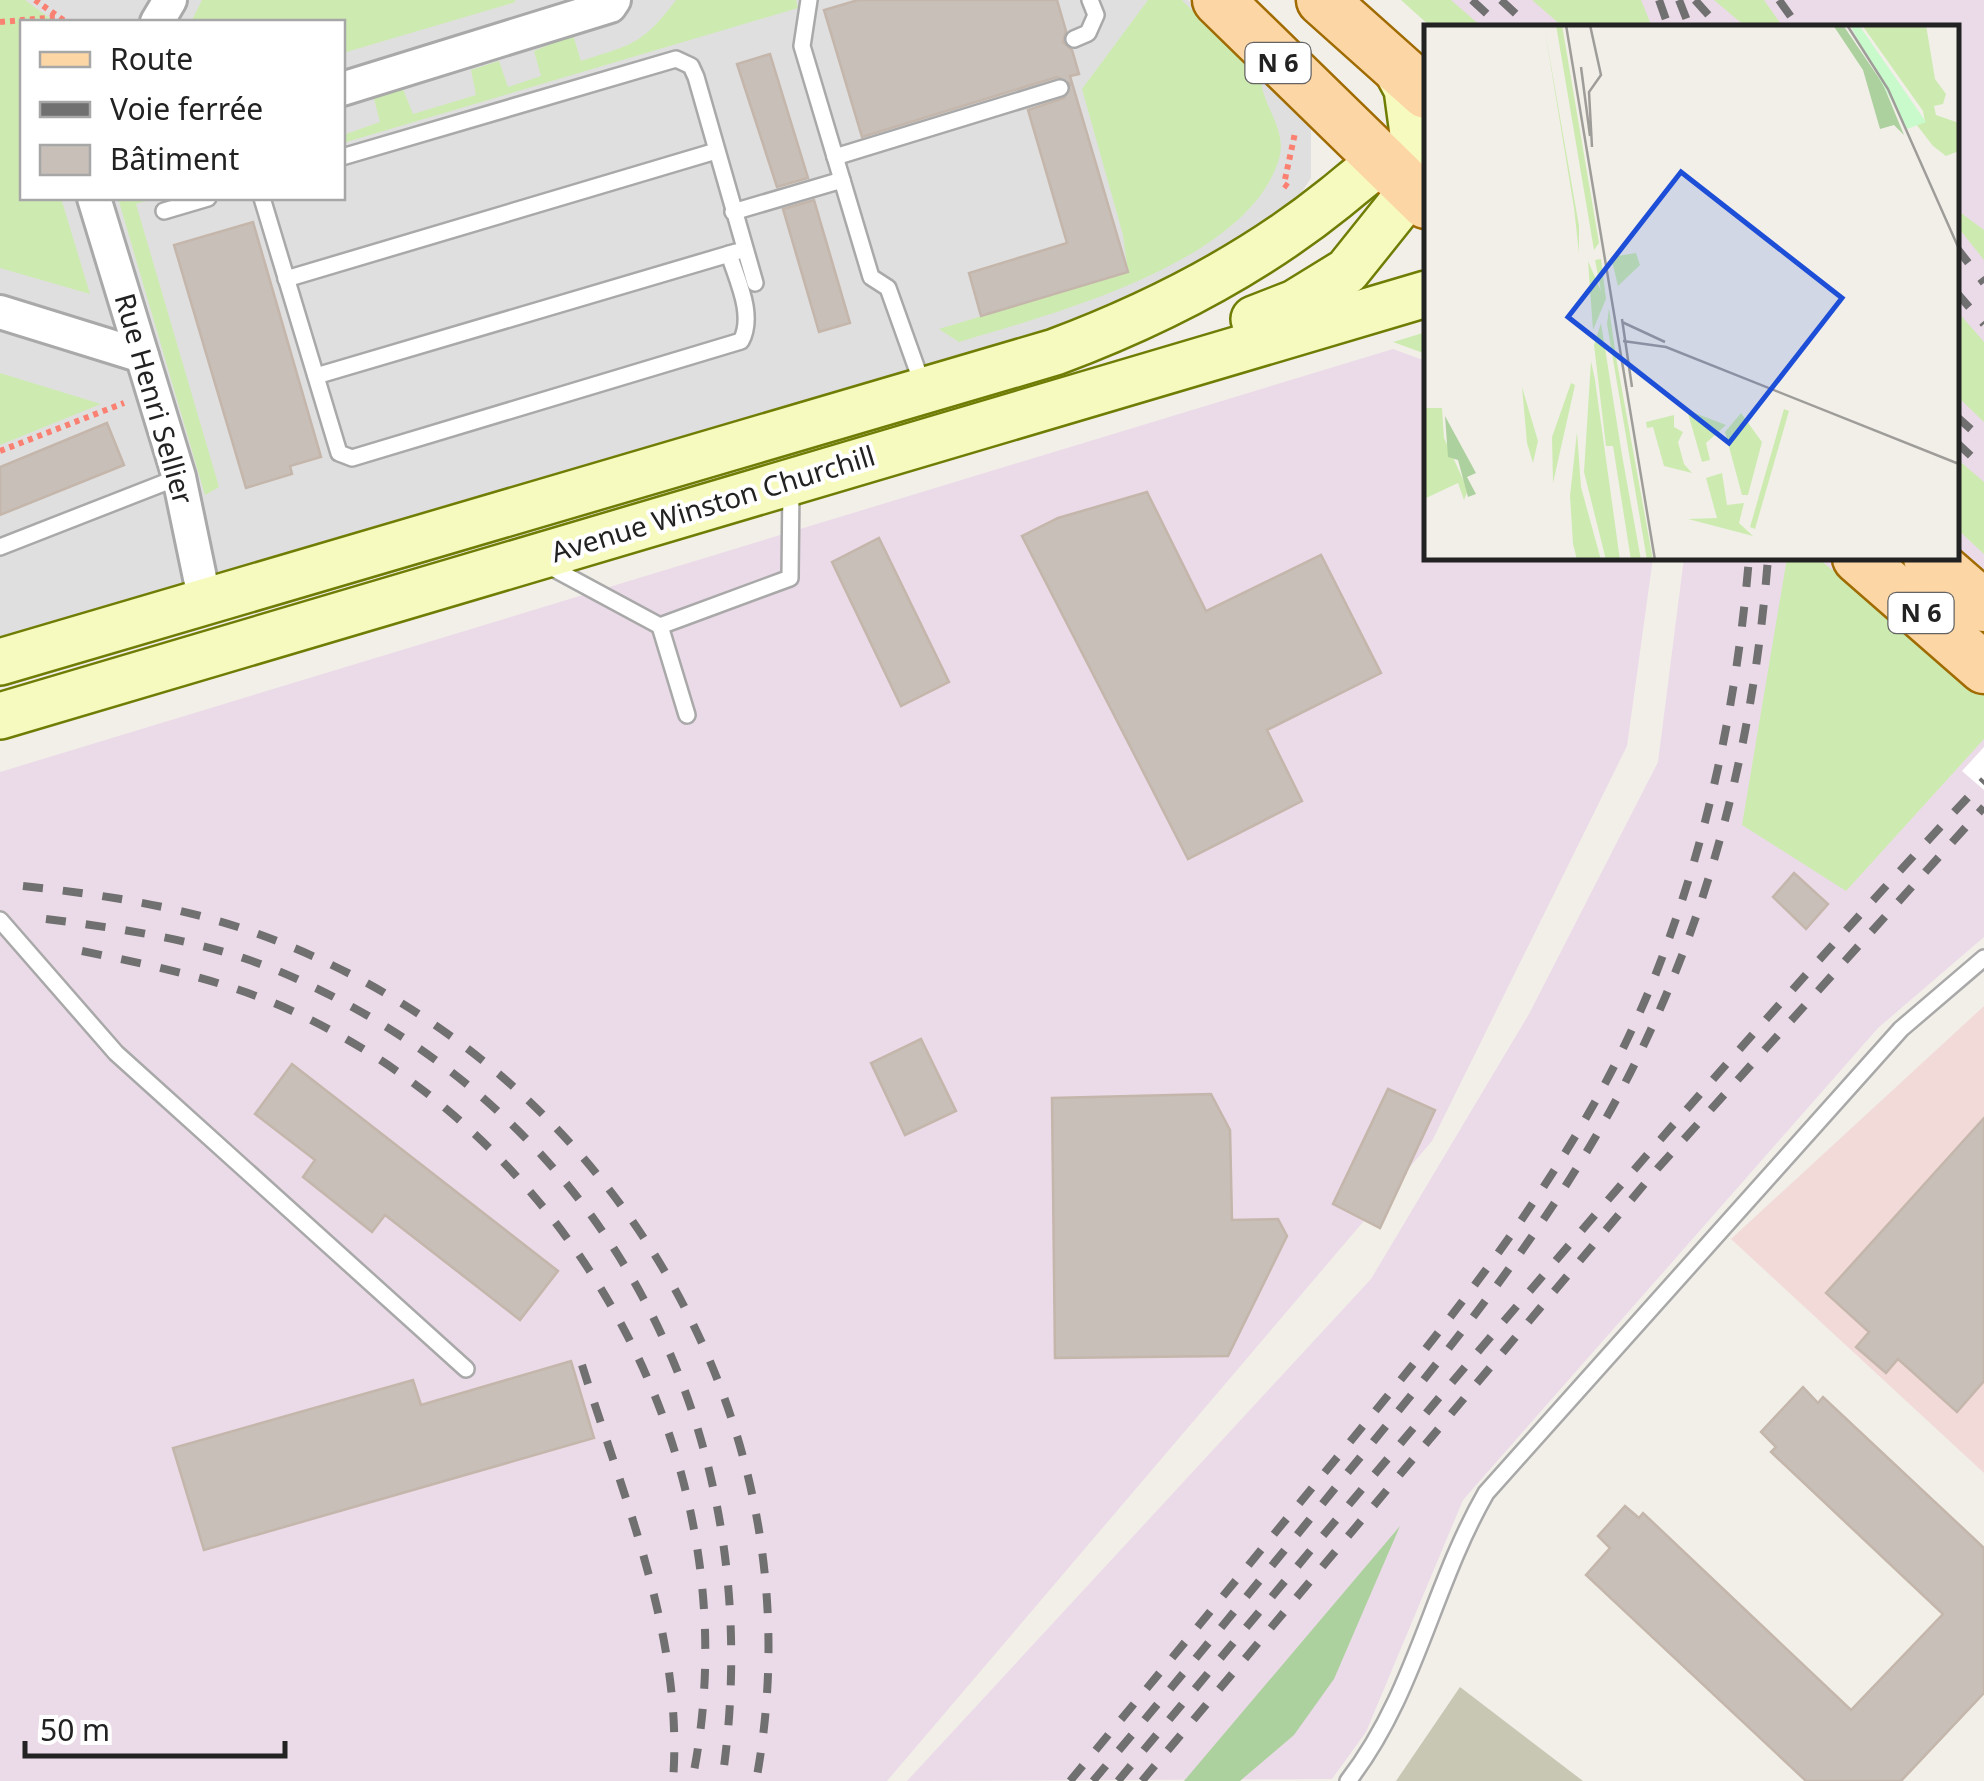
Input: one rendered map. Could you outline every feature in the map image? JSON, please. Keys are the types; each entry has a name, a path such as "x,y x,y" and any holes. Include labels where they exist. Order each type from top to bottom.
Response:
{"main road":[{"name":"N 6","path":"1218,0 1318,125 1412,171"},
{"name":"N 6","path":"1322,0 1409,77"},
{"path":"1034,408 1320,289 1347,270 1412,171 1409,77"},
{"name":"Avenue Winston Churchill","path":"0,662 1054,352 1166,305 1283,237 1412,171"},
{"name":"Avenue Winston Churchill","path":"0,716 1424,295"},
{"name":"N 6","path":"1860,560 1984,668"},
{"name":"N 6","path":"1931,560 1984,606"}],"street":[{"path":"345,88 610,6 614,0"},
{"name":"Rue Henri Sellier","path":"95,200 180,477 205,602"},
{"path":"0,312 142,356"}],"lane":[{"path":"809,0 802,46 871,277 888,288 924,390"},
{"path":"1074,39 1088,33 1096,15 1090,0"},
{"path":"263,200 339,453 352,458 741,340 747,329 733,212 696,76 691,66 676,59 345,156"},
{"path":"836,157 1060,88"},
{"path":"286,279 716,151"},
{"path":"733,212 842,180"},
{"path":"164,211 201,200"},
{"path":"737,252 755,284"},
{"path":"316,376 737,252"},
{"path":"0,547 180,477"},
{"path":"660,626 790,578 791,480"},
{"path":"533,557 660,626 687,715"},
{"path":"0,920 116,1053 466,1369"},
{"path":"1348,1781 1389,1723 1452,1558 1486,1494 1902,1029 1984,958"}],"path":[{"path":"36,0 63,20"},
{"path":"23,20 58,17"},
{"path":"1298,194 1284,184 1318,125"},
{"path":"0,450 153,392"}],"shaded area":[{"path":"0,0 1188,0 1311,119 1311,178 1234,294 1021,388 0,688"},
{"path":"1424,0 1984,0 1984,937 1878,1028 1463,1500 1366,1732 1332,1779 907,1781 1371,1279 1529,1014 1658,762 1684,560 1959,560 1959,25 1451,25"},
{"path":"1393,349 1424,360 1424,560 1653,560 1627,746 1432,1141 887,1781 0,1781 0,772"},
{"path":"1984,1006 1984,1473 1731,1239"},
{"path":"1460,1687 1583,1781 1396,1781"}],"green space":[{"path":"0,0 25,0 52,20 20,20 20,200 62,200 90,294 0,268"},
{"path":"202,0 516,2 345,52 345,20 192,20"},
{"path":"676,0 796,0 798,8 345,142 345,130 346,134 380,122 374,99 403,89 413,114 476,95 471,70 499,61 508,87 541,76 534,51 573,35 581,61 635,41"},
{"path":"1148,0 1182,0 1261,81 1278,130 1278,162 1258,198 1227,229 1187,256 1092,300 959,342 939,329 1128,272 1123,235 1082,89"},
{"path":"1401,0 1451,0 1480,25 1429,25"},
{"path":"1532,0 1641,0 1651,25 1561,25"},
{"path":"1714,0 1764,0 1782,25 1744,25"},
{"path":"119,200 149,200 136,204 219,487 205,495"},
{"path":"1959,211 1984,230 1984,260 1959,229"},
{"path":"1959,313 1984,342 1984,422 1959,398"},
{"path":"1424,333 1424,353 1393,342"},
{"path":"0,373 101,404 0,445"},
{"path":"1959,461 1984,482 1984,554 1959,531"},
{"path":"1787,560 1820,560 1984,695 1984,739 1846,891 1742,825"},
{"path":"1400,1526 1334,1679 1294,1735 1240,1781 1184,1781"}],"pier":[{"path":"1984,747 1984,790 1962,771"}],"building":[{"path":"858,0 1057,0 1066,31 1063,42 1072,50 1079,74 1070,76 1128,272 981,316 969,273 1067,243 1028,110 1064,98 1070,84 1057,77 862,137 824,10"},
{"path":"770,54 808,178 777,187 737,64"},
{"path":"814,200 850,323 819,332 783,209"},
{"path":"253,222 321,457 290,466 292,474 246,488 174,245"},
{"path":"107,423 124,465 0,515 0,467"},
{"path":"1147,492 1206,611 1321,555 1381,673 1267,730 1302,801 1188,859 1022,536 1058,518"},
{"path":"879,538 949,682 901,706 832,562"},
{"path":"1794,873 1828,904 1806,929 1773,897"},
{"path":"921,1039 956,1111 905,1135 871,1063"},
{"path":"292,1064 558,1271 520,1320 385,1215 372,1232 303,1177 315,1160 255,1114"},
{"path":"1388,1089 1435,1110 1380,1228 1333,1204"},
{"path":"1211,1094 1230,1130 1232,1220 1278,1219 1287,1236 1228,1356 1055,1358 1052,1098"},
{"path":"1984,1118 1984,1381 1957,1412 1898,1359 1886,1373 1856,1347 1869,1332 1826,1293"},
{"path":"571,1361 594,1438 204,1550 173,1448 413,1380 421,1405"},
{"path":"1803,1387 1818,1403 1823,1397 1984,1548 1984,1693 1901,1781 1806,1781 1586,1575 1610,1548 1598,1536 1625,1506 1639,1518 1643,1513 1851,1710 1943,1614 1771,1452 1776,1447 1761,1432"}],"railway":[{"path":"1472,0 1499,25"},
{"path":"1501,0 1528,25"},
{"path":"1659,0 1668,25"},
{"path":"1679,0 1689,25"},
{"path":"1695,0 1717,25"},
{"path":"1779,0 1797,25"},
{"path":"1959,251 1984,283"},
{"path":"1959,295 1984,324"},
{"path":"1959,419 1984,441"},
{"path":"1959,445 1984,468"},
{"path":"1070,1781 1427,1347 1514,1230 1592,1107 1655,976 1705,822 1737,665 1749,560"},
{"path":"1093,1781 1476,1314 1551,1208 1618,1097 1672,981 1713,863 1743,743 1768,560"},
{"path":"1118,1781 1652,1149 1984,780"},
{"path":"1142,1781 1658,1168 1984,807"},
{"path":"23,886 131,901 211,919 366,982 479,1058 577,1151 657,1259 717,1378 755,1507 768,1642 756,1781"},
{"path":"46,919 144,933 208,948 301,981 412,1043 507,1120 586,1209 649,1309 694,1417 722,1534 731,1655 722,1781"},
{"path":"82,951 224,985 307,1018 405,1077 493,1151 567,1238 627,1335 671,1440 698,1551 705,1665 692,1781"},
{"path":"582,1365 632,1518 660,1622 674,1728 673,1781"}]}
